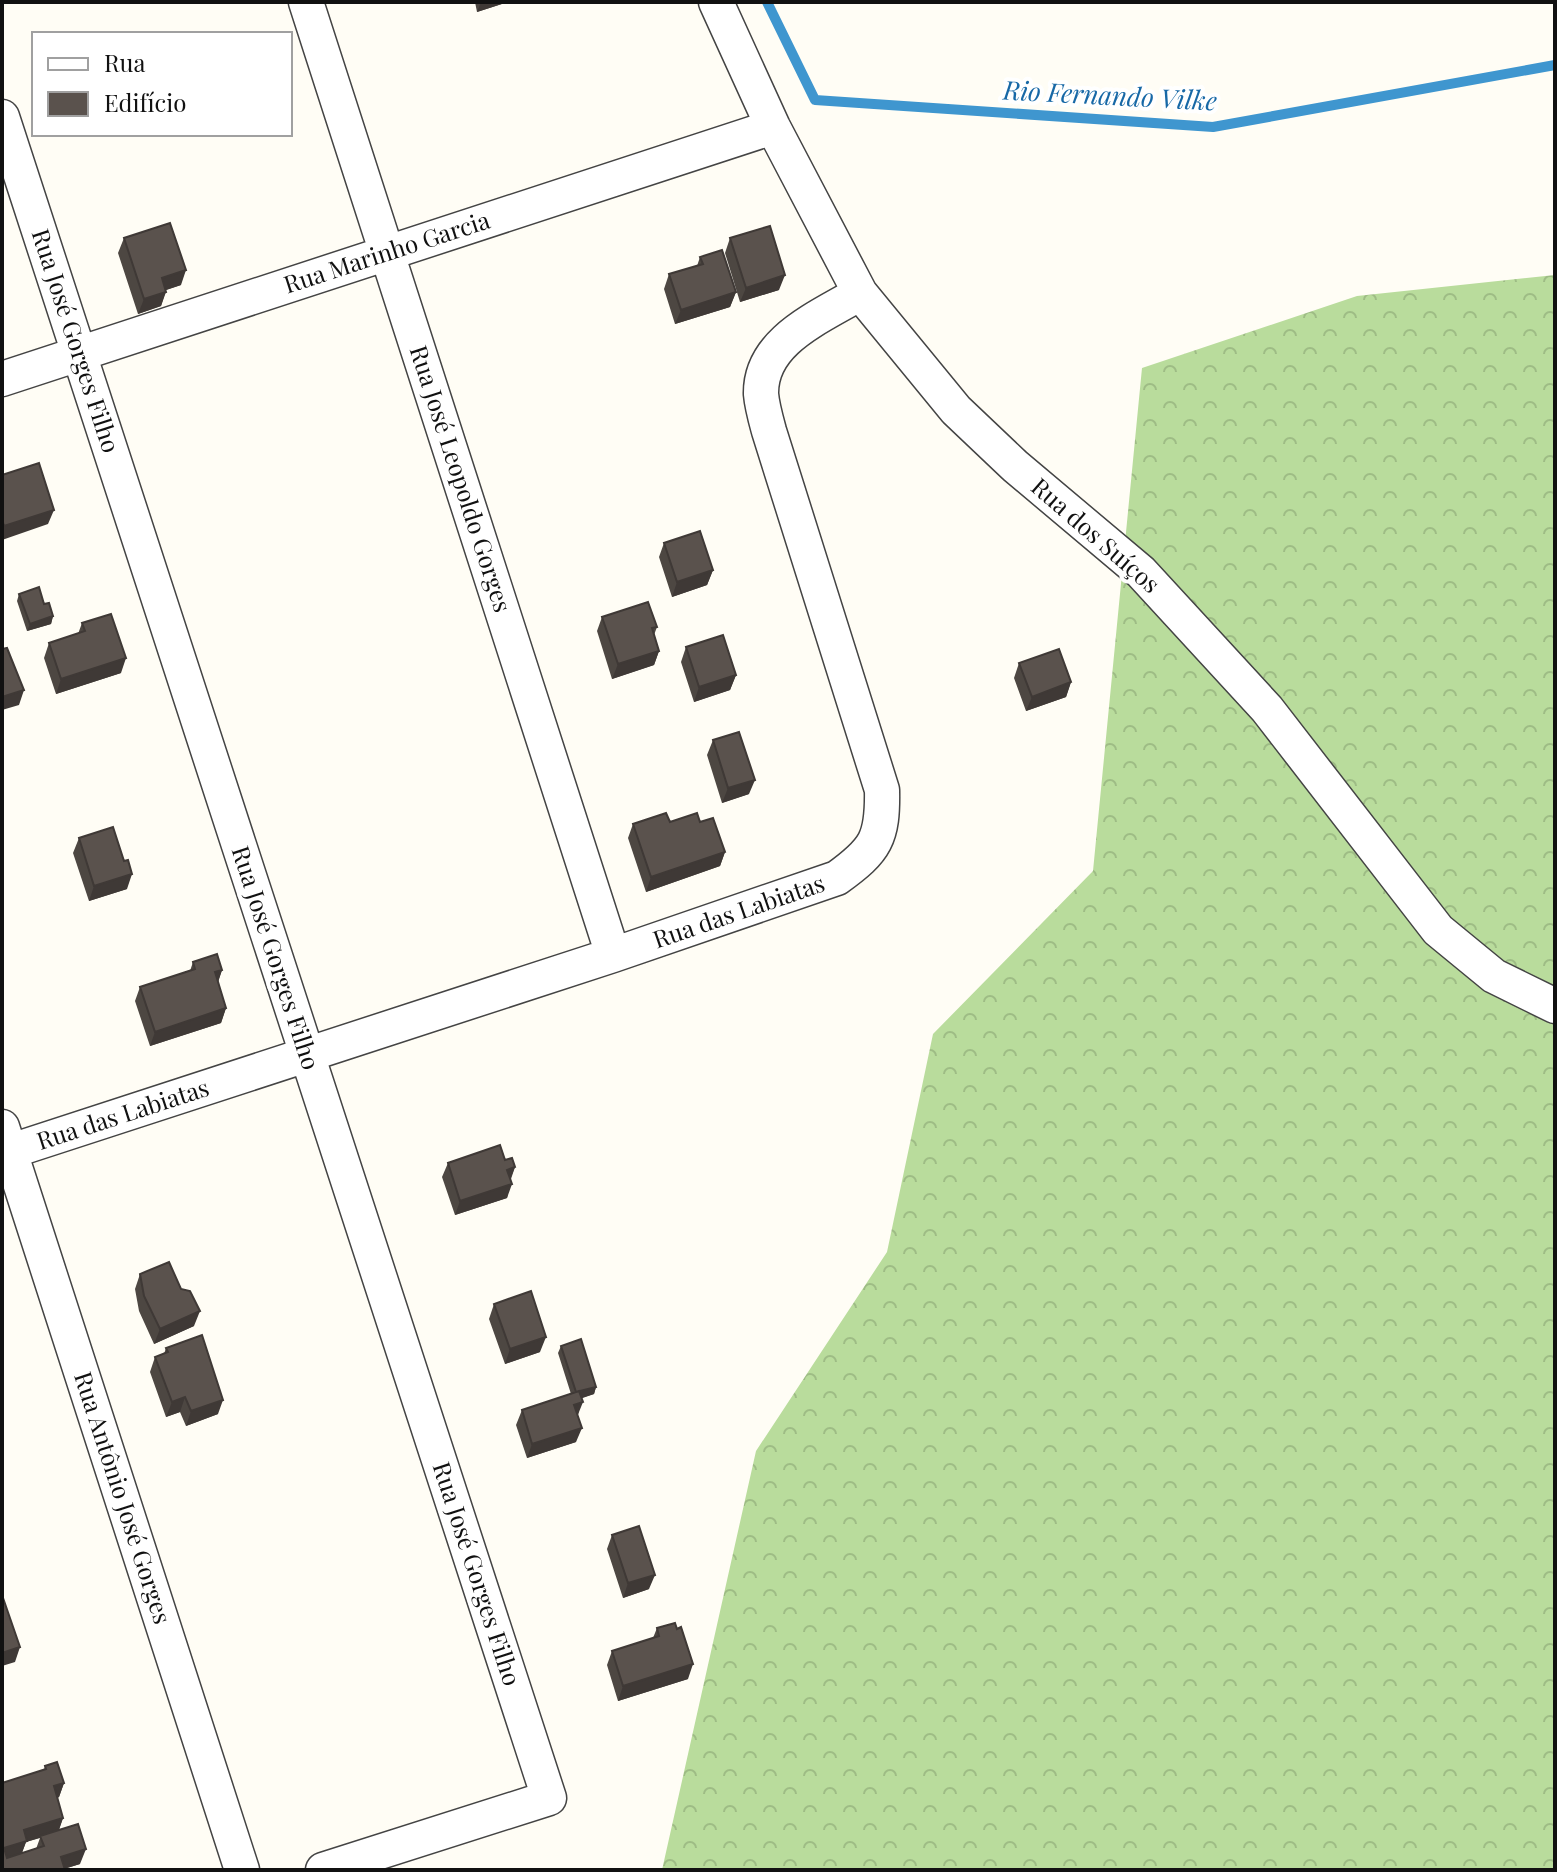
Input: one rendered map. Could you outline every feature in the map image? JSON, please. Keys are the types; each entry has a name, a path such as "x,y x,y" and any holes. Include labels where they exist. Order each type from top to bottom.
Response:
{"street":[{"name":"Rua José Leopoldo Gorges","path":"306,2 613,955"},
{"name":"Rua dos Suíços","path":"716,2 773,127 860,293 956,410 1015,466 1141,572 1267,709 1438,930 1494,976 1555,1006"},
{"name":"Rua José Gorges Filho","path":"2,117 549,1798 323,1870"},
{"name":"Rua Marinho Garcia","path":"2,379 773,127"},
{"name":"Rua das Labiatas","path":"5,1144 307,1056 613,955 837,878 868,855 883,825 882,790 769,431 761,394 767,362 791,335 860,293"},
{"name":"Rua Antônio José Gorges","path":"5,1144 242,1870"}],"green space":[{"path":"1555,275 1555,1870 662,1870 756,1451 887,1252 933,1034 1093,871 1142,368 1357,296"}],"building":[{"path":"170,223 186,270 162,278 166,292 144,299 124,238"},
{"path":"770,226 785,275 746,288 730,238"},
{"path":"722,250 736,292 681,310 669,274 703,264 700,257"},
{"path":"39,463 54,510 4,526 2,475"},
{"path":"700,531 713,570 677,582 664,543"},
{"path":"39,587 44,604 49,603 53,616 30,624 19,594"},
{"path":"648,602 657,627 652,628 659,651 618,664 602,617"},
{"path":"111,614 126,658 61,679 49,643 85,631 82,623"},
{"path":"723,635 736,675 699,687 686,647"},
{"path":"7,648 24,690 2,697 2,649"},
{"path":"1059,649 1071,682 1032,697 1019,663"},
{"path":"739,732 755,780 728,788 713,740"},
{"path":"666,813 670,822 697,813 700,822 713,818 725,852 651,877 633,824"},
{"path":"113,827 124,861 128,860 132,874 94,886 79,838"},
{"path":"217,954 222,970 215,972 226,1008 155,1032 140,987 195,969 193,962"},
{"path":"500,1145 505,1160 512,1158 515,1167 507,1170 512,1184 460,1201 448,1163"},
{"path":"169,1262 181,1289 190,1291 200,1311 160,1329 144,1296 140,1274"},
{"path":"531,1291 546,1337 510,1349 494,1304"},
{"path":"202,1335 223,1400 191,1411 185,1397 172,1402 155,1357 168,1352 166,1348"},
{"path":"581,1339 596,1387 576,1392 561,1346"},
{"path":"579,1391 583,1402 574,1405 582,1428 532,1444 522,1410"},
{"path":"639,1526 655,1575 628,1583 612,1535"},
{"path":"2,1595 20,1647 2,1653"},
{"path":"675,1623 677,1629 681,1627 693,1664 623,1686 612,1651 659,1636 657,1628"},
{"path":"57,1762 64,1783 54,1786 63,1818 24,1830 27,1841 4,1848 7,1858 44,1846 40,1836 78,1824 86,1849 61,1857 65,1870 2,1870 2,1783 46,1769 45,1766"}],"waterway":[{"name":"Rio Fernando Vilke","path":"767,2 815,100 1213,127 1555,65"}]}
